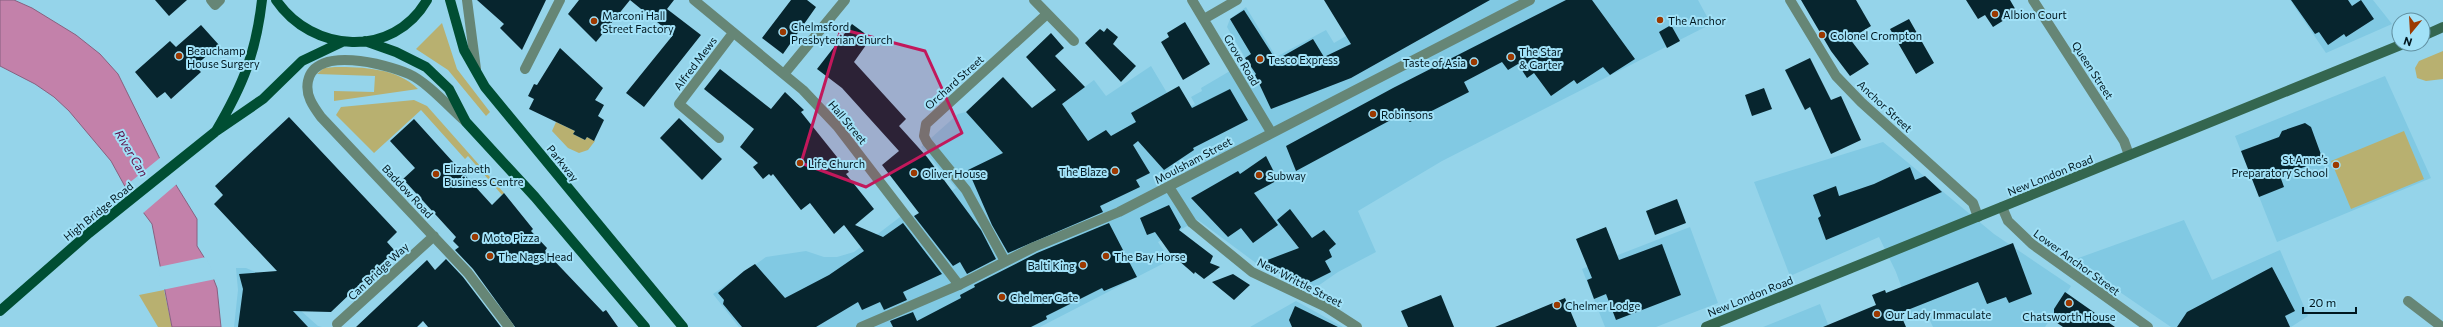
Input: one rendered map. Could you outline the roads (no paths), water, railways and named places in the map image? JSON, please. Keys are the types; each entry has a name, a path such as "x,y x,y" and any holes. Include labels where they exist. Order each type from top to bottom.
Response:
{"main road":[{"name":"High Bridge Road","path":"215,132 235,98 252,58 259,34 262,0"},
{"path":"276,0 284,12 304,29 324,38 342,42 365,41 378,38 401,27 416,14 427,0"},
{"name":"Parkway","path":"450,0 456,28 464,50 477,75 683,327"},
{"path":"2431,32 2443,27"},
{"path":"365,41 396,52 426,67 449,89 466,122 535,197 645,327"},
{"name":"High Bridge Road","path":"0,312 83,238 215,132 263,99 302,61 342,42"},
{"name":"New London Road","path":"1706,327 2391,49"}],"street":[{"path":"211,0 216,5 220,0"},
{"path":"467,0 477,75"},
{"path":"525,69 560,0"},
{"name":"Hall Street","path":"694,0 803,90 837,126 958,285"},
{"path":"784,74 845,0"},
{"path":"1034,0 1074,42"},
{"name":"Grove Road","path":"1192,0 1271,132"},
{"path":"1204,19 1237,0"},
{"name":"Moulsham Street","path":"861,327 958,285 1005,261 1119,212 1271,132 1530,0"},
{"name":"Anchor Street","path":"1790,0 1836,76 1861,102 1973,203 1978,217"},
{"name":"Queen Street","path":"2033,0 2124,141 2129,155"},
{"name":"Orchard Street","path":"1005,261 966,190 927,142 924,130 926,124 1047,14"},
{"name":"Alfred Mews","path":"719,138 679,104 733,32"},
{"name":"Baddow Road","path":"466,122 410,74 378,64 354,60 340,60 314,68 309,76 307,87 309,98 314,107 468,273 509,327"},
{"name":"New Writtle Street","path":"1169,187 1192,223 1252,272 1326,307 1357,327"},
{"name":"Lower Anchor Street","path":"2002,207 2008,221 2032,244 2148,327"},
{"name":"Can Bridge Way","path":"337,324 434,236"},
{"path":"2408,301 2442,327"}],"water":[{"name":"River Can","path":"0,0 14,0 32,8 76,35 100,54 118,74 160,159 197,219 197,246 207,262 217,288 221,327 172,327 152,224 128,192 111,161 69,111 54,97 35,84 0,66"}],"place":[{"name":"Albion Court","path":"1995,14"},
{"name":"The Anchor","path":"1660,20"},
{"name":"Marconi Hall Street Factory","path":"594,21"},
{"name":"Chelmsford Presbyterian Church","path":"783,32"},
{"name":"Colonel Crompton","path":"1822,35"},
{"name":"Beauchamp House Surgery","path":"179,56"},
{"name":"The Star & Garter","path":"1511,57"},
{"name":"Tesco Express","path":"1260,59"},
{"name":"Taste of Asia","path":"1474,62"},
{"name":"Robinsons","path":"1373,114"},
{"name":"Life Church","path":"800,163"},
{"name":"St Anne’s Preparatory School","path":"2336,165"},
{"name":"The Blaze","path":"1115,171"},
{"name":"Oliver House","path":"914,173"},
{"name":"Elizabeth Business Centre","path":"436,174"},
{"name":"Subway","path":"1259,175"},
{"name":"Moto Pizza","path":"475,237"},
{"name":"The Nags Head","path":"490,256"},
{"name":"The Bay Horse","path":"1106,256"},
{"name":"Balti King","path":"1083,265"},
{"name":"Chelmer Gate","path":"1002,297"},
{"name":"Chatsworth House","path":"2069,303"},
{"name":"Chelmer Lodge","path":"1557,305"},
{"name":"Our Lady Immaculate","path":"1877,314"}]}
